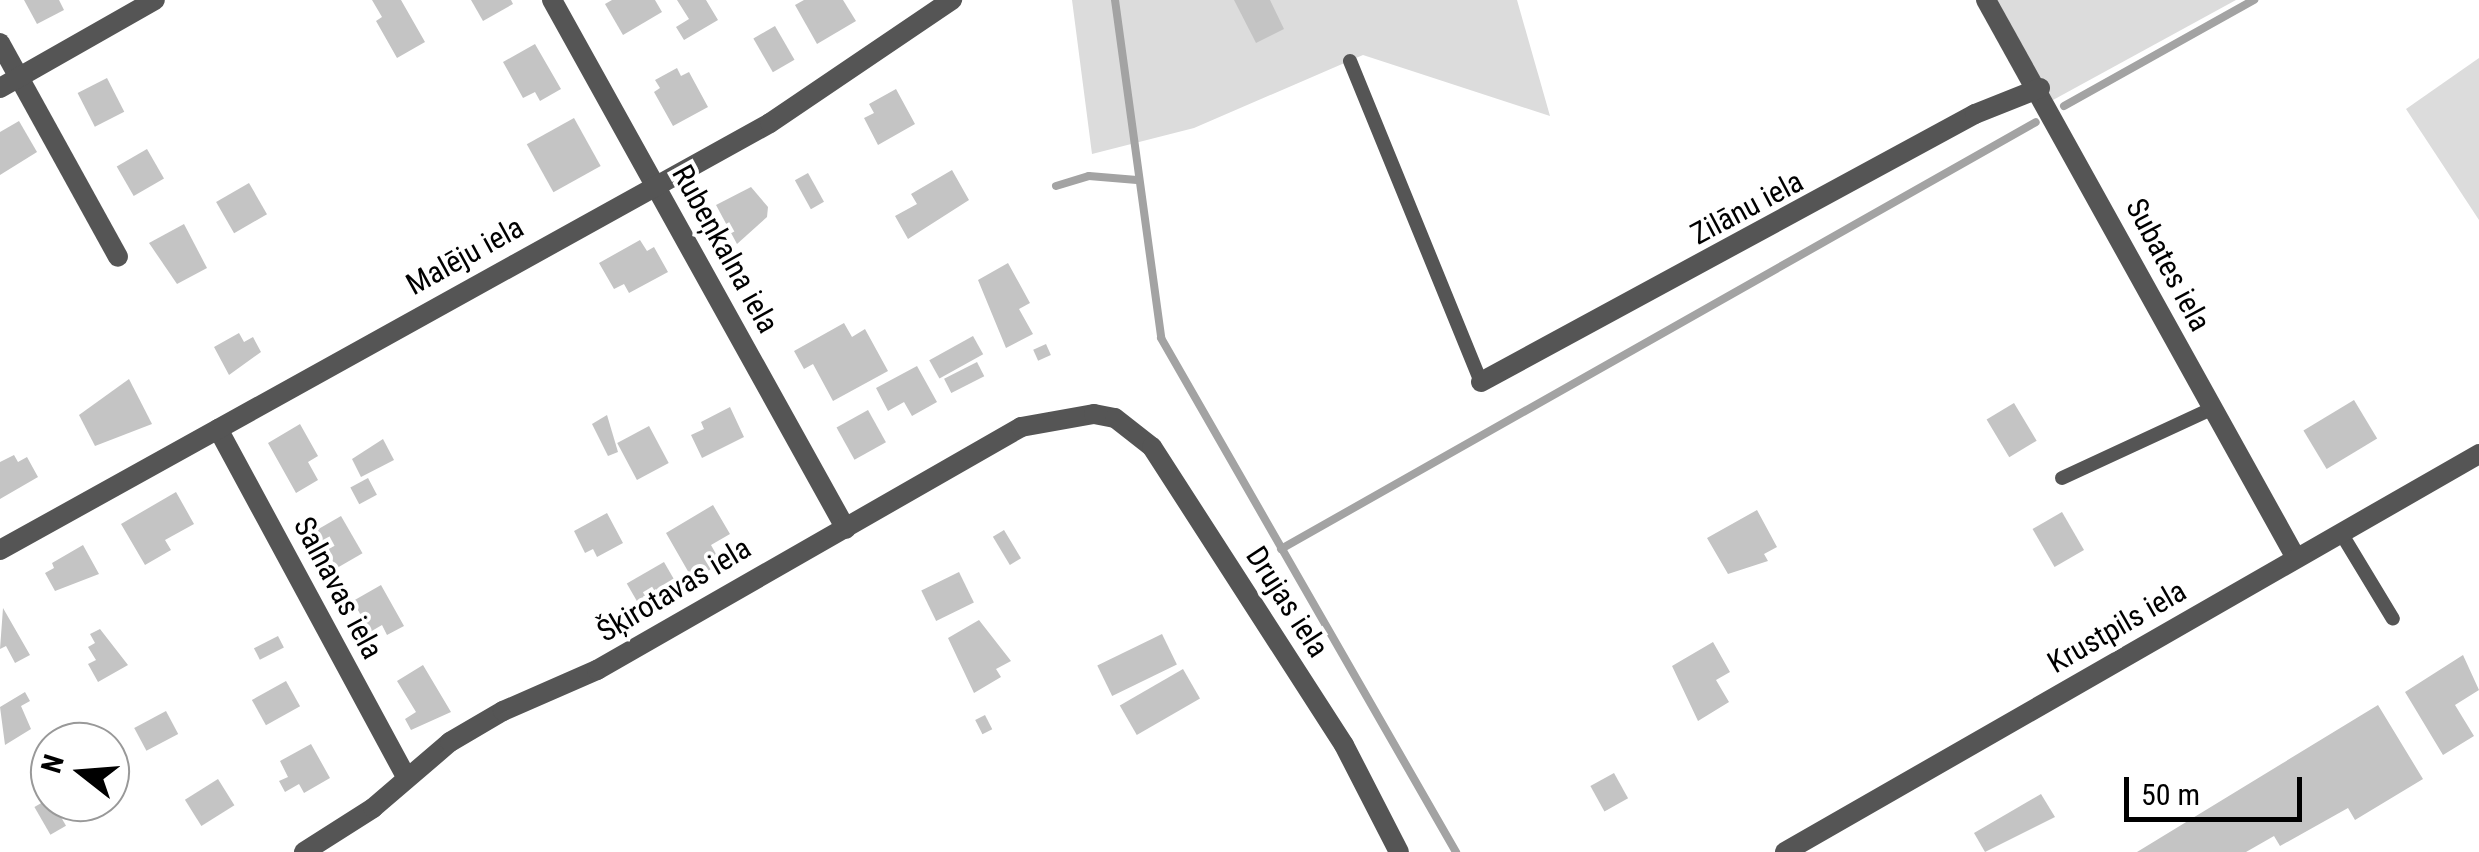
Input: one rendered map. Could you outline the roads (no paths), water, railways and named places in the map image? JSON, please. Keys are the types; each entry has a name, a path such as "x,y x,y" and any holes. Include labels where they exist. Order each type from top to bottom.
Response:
{"street":[{"path":"9,83 155,0"},
{"name":"Rubeņkalna iela","path":"552,0 846,528"},
{"name":"Malēju iela","path":"0,550 851,73 952,0"},
{"name":"Subates iela","path":"1986,0 2040,88 2211,409 2296,558"},
{"path":"0,43 9,83 118,256"},
{"name":"Zilānu iela","path":"1482,382 1974,114 2040,88"},
{"name":"Šķirotavas iela","path":"304,852 340,832 406,777 490,719 596,670 1021,427 1094,414"},
{"name":"Drujas iela","path":"1094,414 1115,418 1152,447 1344,745 1400,852"},
{"name":"Salnavas iela","path":"218,428 406,777"},
{"name":"Krustpils iela","path":"1785,852 2479,454"}],"lane":[{"path":"1350,61 1482,382"},
{"path":"2062,478 2211,409"},
{"path":"2341,532 2393,619"}],"waterway":[{"path":"1115,0 1161,338 1456,852"},
{"path":"2064,106 2254,0"},
{"path":"1281,549 2036,122"},
{"path":"1056,186 1089,176 1137,180"}]}
